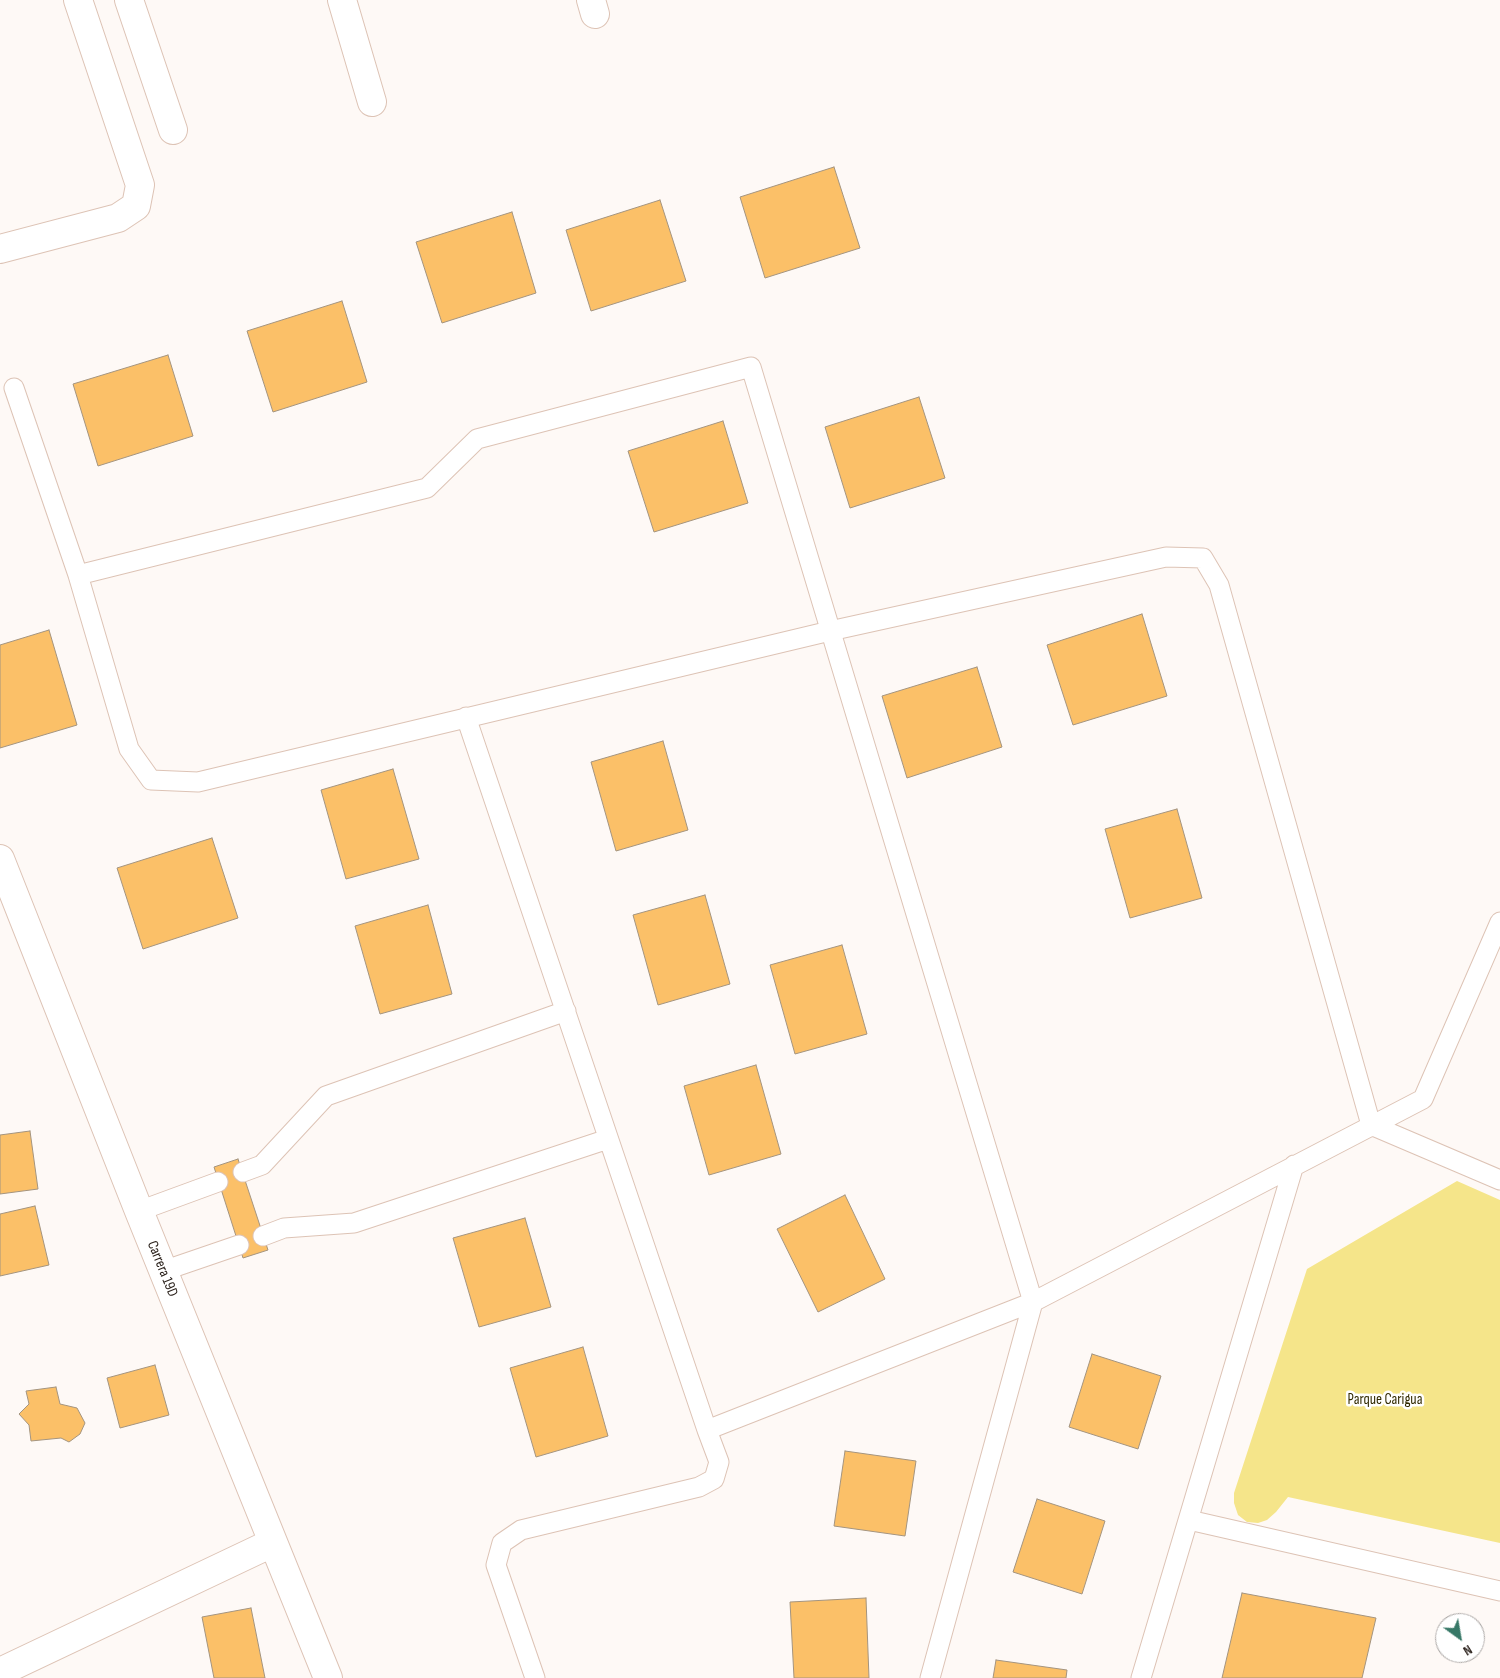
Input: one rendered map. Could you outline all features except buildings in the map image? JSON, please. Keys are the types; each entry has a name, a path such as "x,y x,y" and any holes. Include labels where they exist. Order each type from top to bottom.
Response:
{"street":[{"path":"0,249 118,218 136,206 140,185 78,0"},
{"path":"129,0 173,130"},
{"path":"342,0 372,102"},
{"name":"Carrera 19D","path":"0,859 272,1544 328,1678"},
{"path":"0,1672 272,1544"}],"lane":[{"path":"78,575 427,488 477,439 751,367 1033,1302 930,1678"},
{"path":"14,388 78,575 129,749 150,780 198,782 830,631 1166,557 1203,558 1220,585 1371,1125"},
{"path":"466,717 706,1430 719,1462 714,1479 699,1487 521,1530 502,1543 496,1565 536,1678"},
{"path":"706,1430 1033,1302 1423,1099 1500,922"},
{"path":"243,1172 262,1164 326,1096 566,1012"},
{"path":"1371,1125 1500,1180"},
{"path":"263,1236 284,1228 354,1223 608,1140"},
{"path":"1141,1678 1294,1165"},
{"path":"139,1211 218,1182"},
{"path":"163,1271 239,1245"},
{"path":"1189,1520 1500,1591"}],"green space":[{"name":"Parque Carigua","path":"1457,1181 1500,1200 1500,1543 1288,1497 1267,1520 1258,1523 1247,1522 1238,1515 1234,1503 1234,1493 1307,1269"}]}
